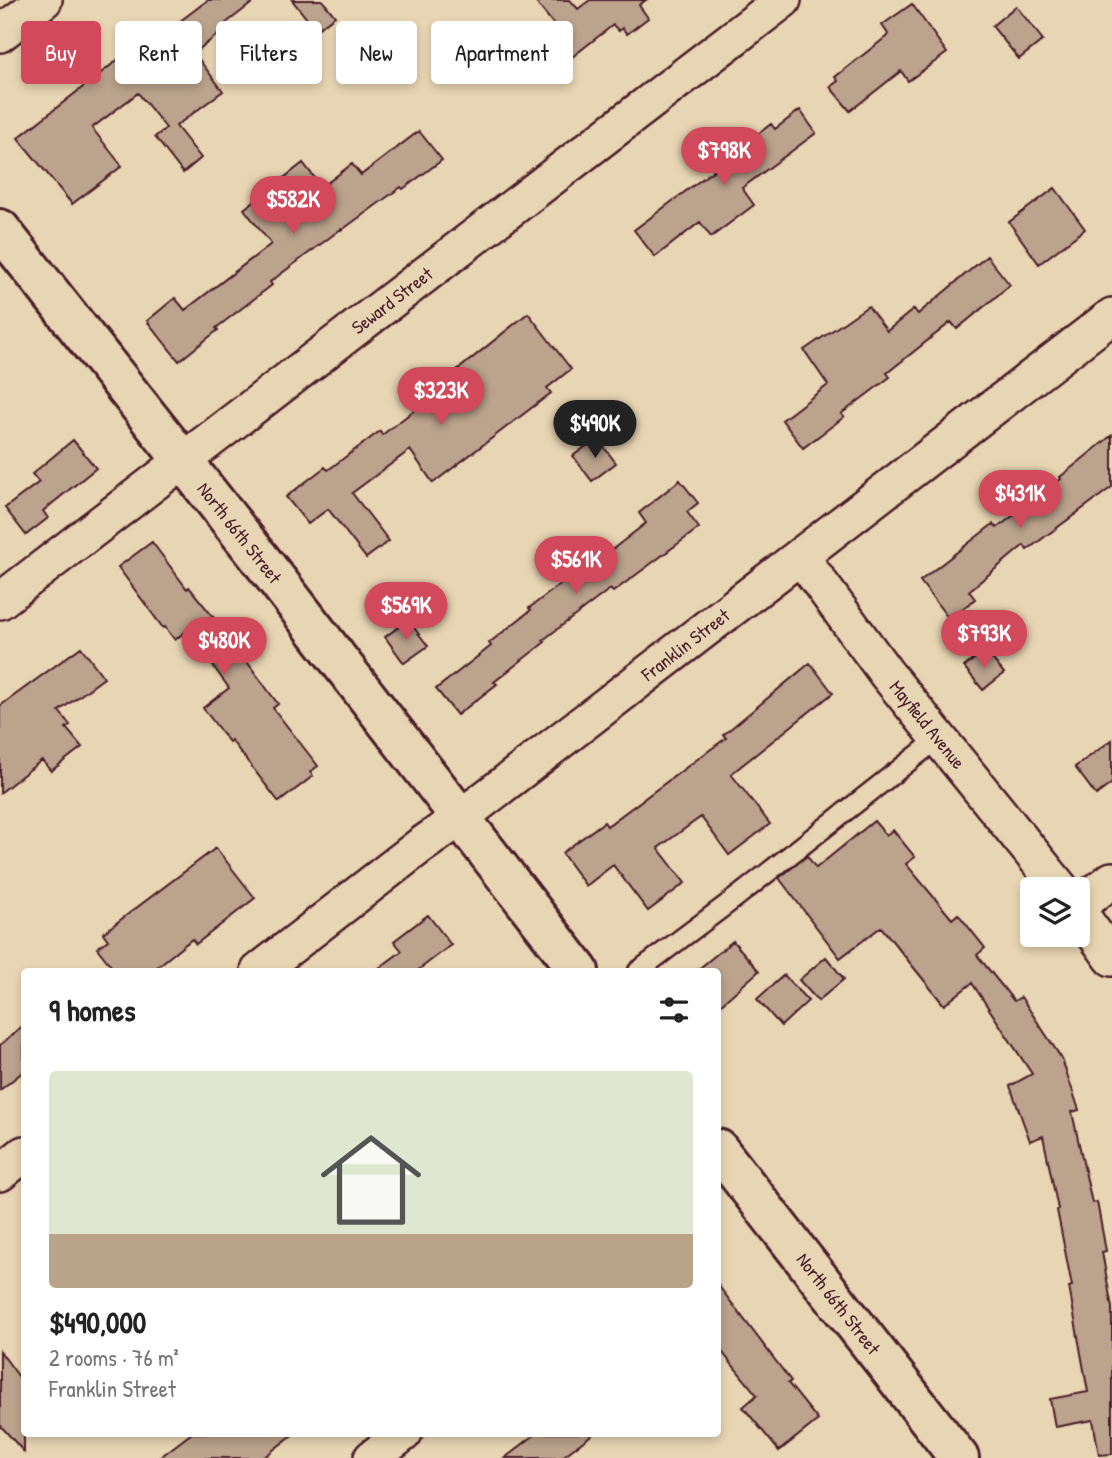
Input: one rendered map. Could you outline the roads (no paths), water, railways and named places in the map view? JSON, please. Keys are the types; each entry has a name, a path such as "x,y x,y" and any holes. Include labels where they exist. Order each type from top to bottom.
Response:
{"street":[{"path":"0,34 44,0"},
{"name":"Seward Street","path":"0,601 783,0"},
{"name":"North 66th Street","path":"0,229 273,575 577,968"},
{"name":"Franklin Street","path":"263,968 1112,316"},
{"name":"Mayfield Avenue","path":"801,557 886,673 1050,877"},
{"path":"1090,898 1112,880"},
{"path":"1090,926 1112,958"},
{"path":"0,1173 21,1156"},
{"name":"North 66th Street","path":"724,1171 959,1458"},
{"path":"372,1458 399,1437"}],"lane":[{"path":"642,968 939,738"}]}
